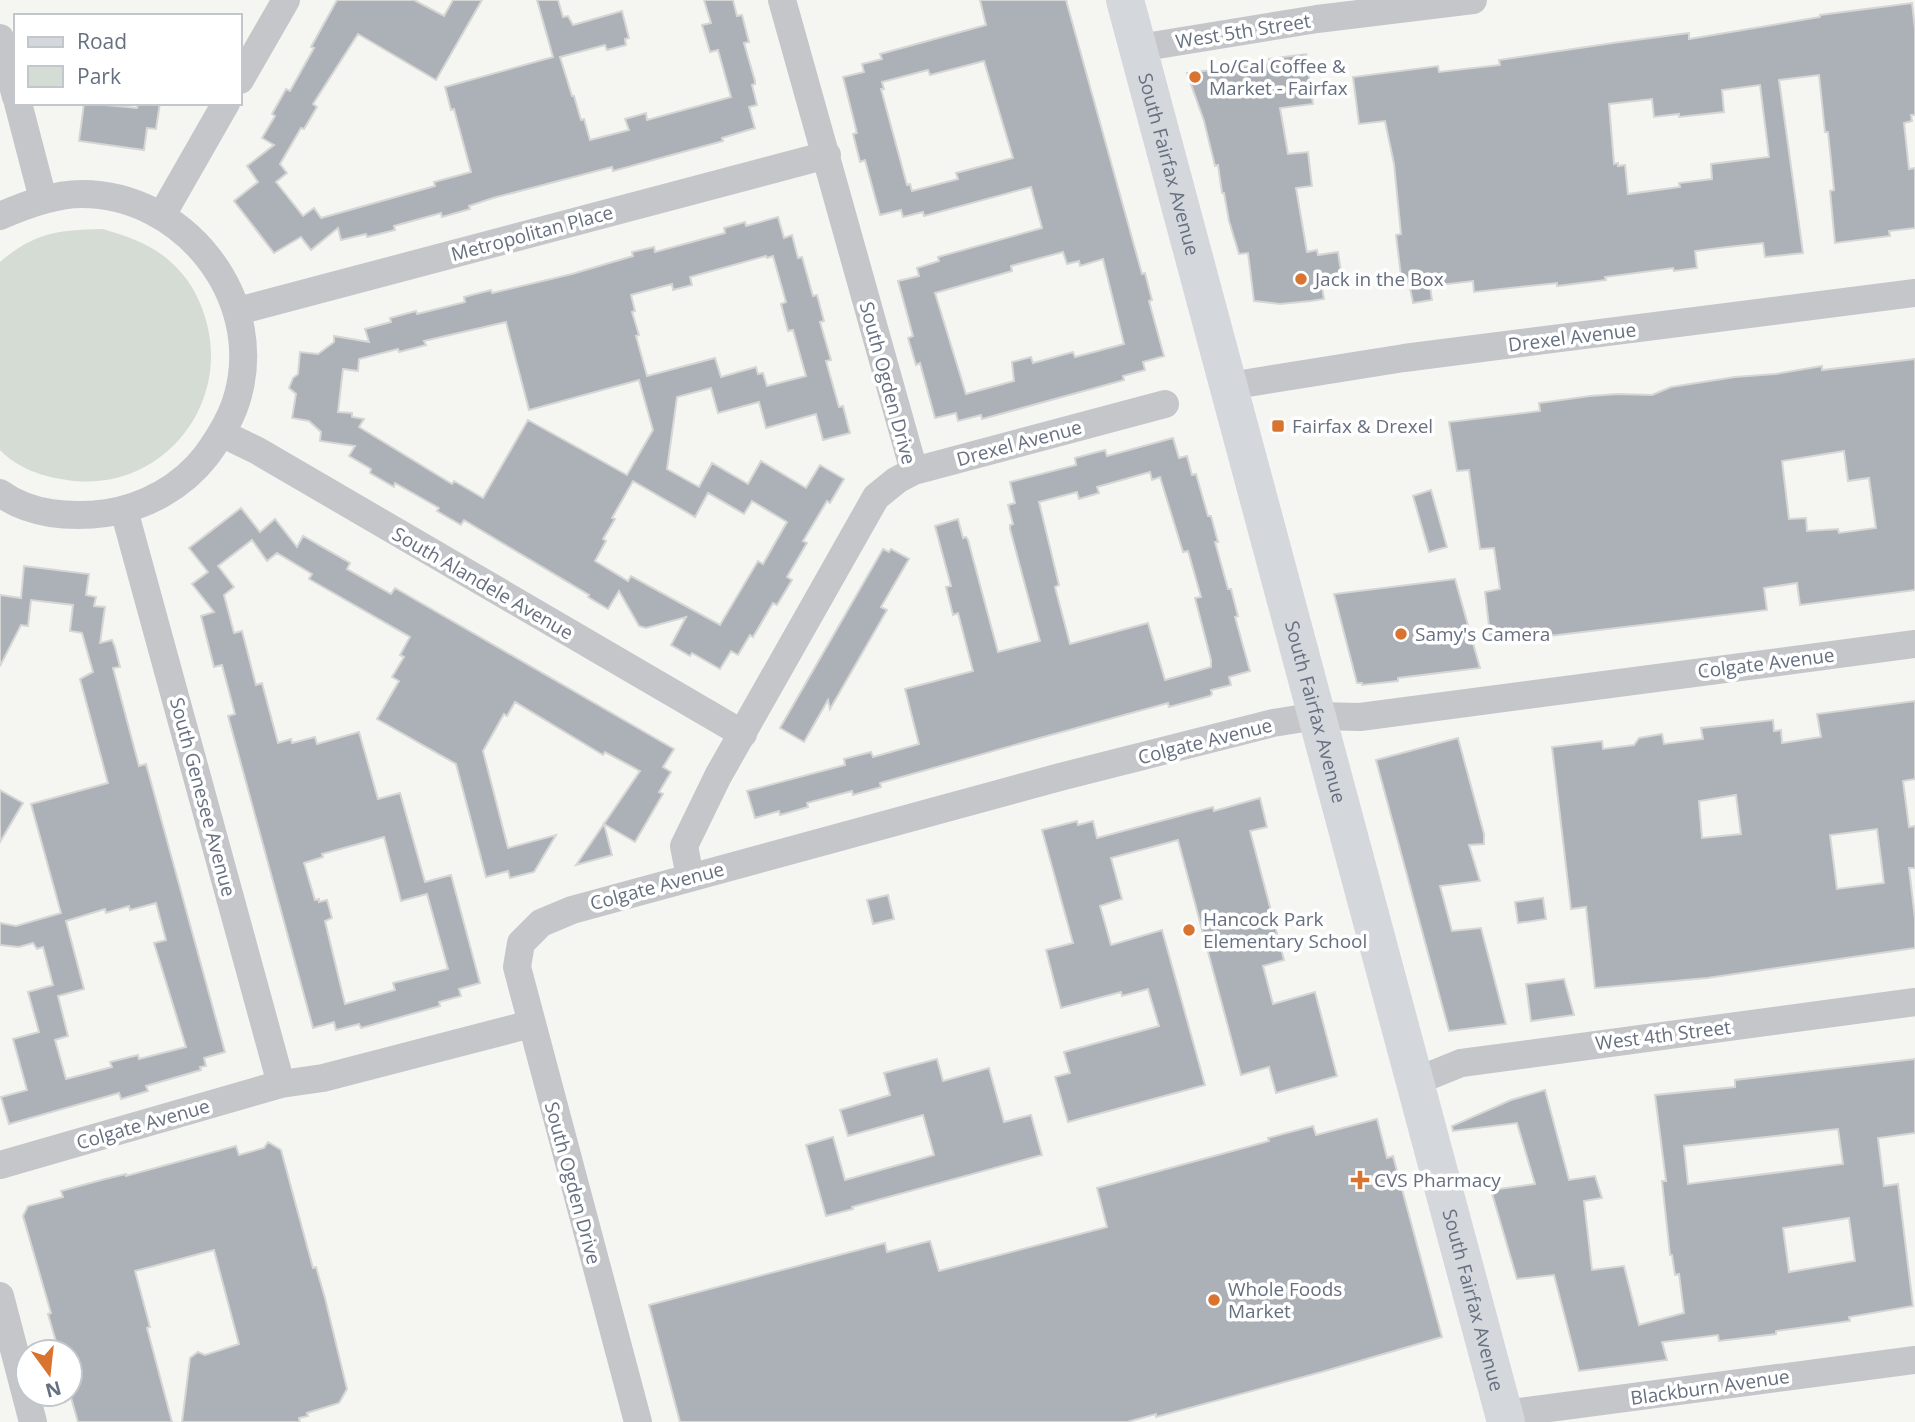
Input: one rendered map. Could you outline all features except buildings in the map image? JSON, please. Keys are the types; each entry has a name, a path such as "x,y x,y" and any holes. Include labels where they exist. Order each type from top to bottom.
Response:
{"main road":[{"name":"South Fairfax Avenue","path":"1125,0 1505,1418"}],"street":[{"path":"242,77 286,0"},
{"name":"South Ogden Drive","path":"690,877 684,846 718,776 876,497 897,480 914,471 782,0"},
{"name":"West 5th Street","path":"1139,48 1317,19 1473,0"},
{"path":"0,37 14,90"},
{"path":"19,105 43,200"},
{"path":"162,215 225,105"},
{"name":"Metropolitan Place","path":"237,311 827,155"},
{"path":"0,216 43,200 81,194 123,200 162,215 195,240 221,273 237,311 243,353 238,394 223,434 197,468 164,494 124,510 85,516 46,513 3,502"},
{"name":"Drexel Avenue","path":"1229,386 1404,358 1915,293"},
{"name":"Drexel Avenue","path":"914,471 1165,404"},
{"name":"South Alandele Avenue","path":"223,434 258,450 743,734"},
{"name":"South Genesee Avenue","path":"124,510 281,1084"},
{"name":"Colgate Avenue","path":"520,943 541,923 572,910 1060,777 1273,723 1317,716 1360,717 1915,644"},
{"name":"South Ogden Drive","path":"520,943 517,967 531,1024 638,1422"},
{"name":"West 4th Street","path":"1414,1082 1461,1063 1915,1002"},
{"name":"Colgate Avenue","path":"0,1165 281,1084 323,1078 531,1024"},
{"path":"0,1296 33,1422"},
{"name":"Blackburn Avenue","path":"1505,1418 1915,1360"}],"green space":[{"path":"103,229 152,248 169,260 192,287 207,324 211,356 207,387 196,415 179,440 157,460 130,474 100,481 58,479 22,467 0,450 0,262 25,244 48,235 73,230"}],"place":[{"name":"Lo/Cal Coffee & Market - Fairfax","path":"1195,77"},
{"name":"Jack in the Box","path":"1301,279"},
{"name":"Fairfax & Drexel","path":"1278,426"},
{"name":"Samy's Camera","path":"1401,634"},
{"name":"Hancock Park Elementary School","path":"1189,930"},
{"name":"CVS Pharmacy","path":"1360,1180"},
{"name":"Whole Foods Market","path":"1214,1300"}]}
